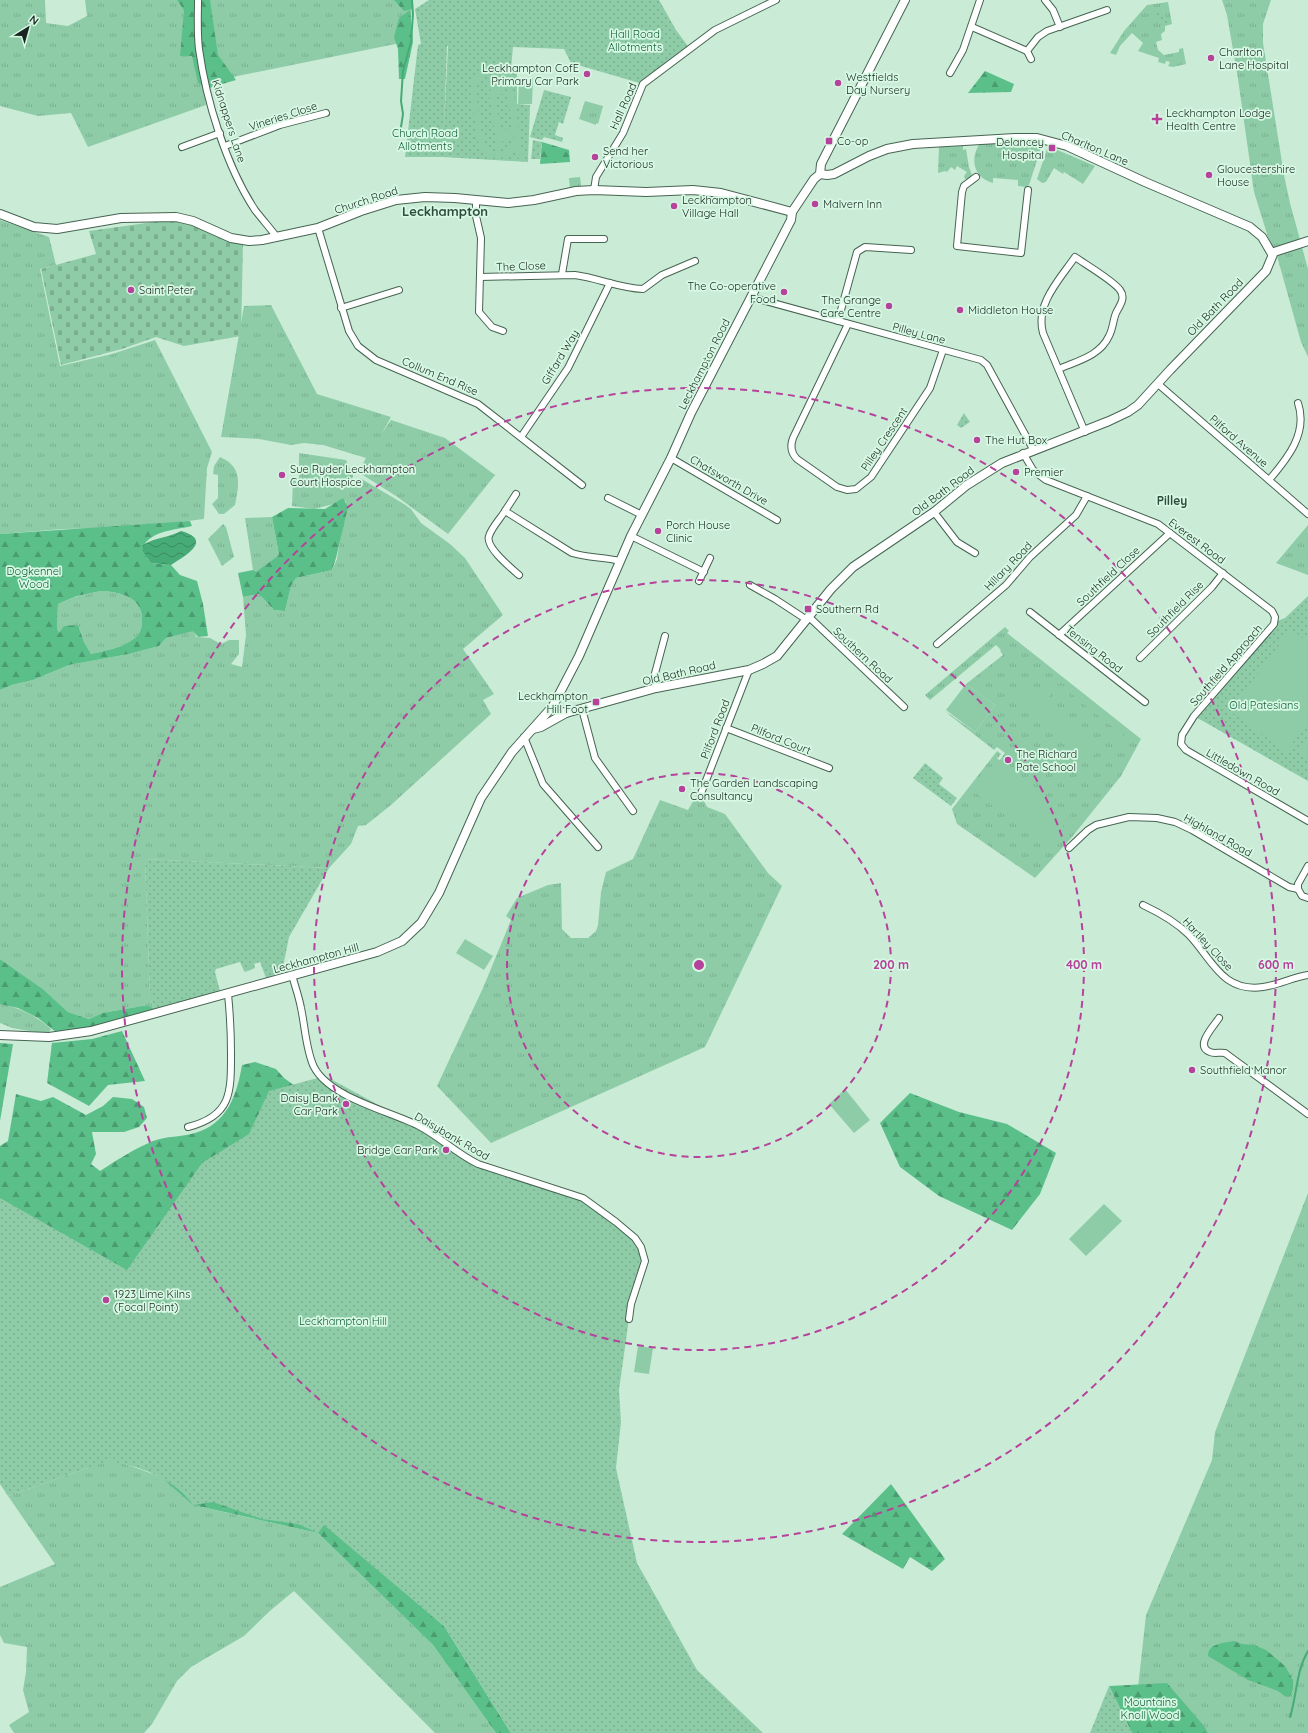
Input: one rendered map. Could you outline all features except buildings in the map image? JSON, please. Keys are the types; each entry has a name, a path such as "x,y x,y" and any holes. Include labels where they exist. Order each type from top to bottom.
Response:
{"street":[{"name":"Kidnappers Lane","path":"198,0 200,54 206,89 220,132 234,170 255,209 276,236"},
{"name":"Hall Road","path":"594,190 596,177 624,133 642,84 715,30 776,0"},
{"name":"Leckhampton Road","path":"524,738 552,706 579,656 631,536 671,458 691,413 790,220 792,212 814,179 820,174 821,164 905,0"},
{"path":"950,73 963,50 980,0"},
{"path":"1045,0 1053,10 1060,27"},
{"path":"1027,51 1038,37 1047,31 1107,10"},
{"path":"972,27 1027,51 1031,59"},
{"name":"Vineries Close","path":"225,146 280,126 326,113"},
{"path":"182,147 220,132"},
{"name":"Charlton Lane","path":"820,174 834,174 869,156 887,149 913,144 1037,138 1067,146 1145,182 1250,227 1262,237 1272,254"},
{"path":"976,177 964,186 962,192 956,246 1021,253 1028,190"},
{"name":"Church Road","path":"0,214 34,227 45,229 57,229 121,218 176,217 193,221 225,236 237,239 255,240 318,228 361,211 396,200 440,197 508,203 534,200 576,191 594,190 646,192 693,190 734,196 792,212"},
{"name":"The Close","path":"476,201 476,216 481,238 479,312 492,327 496,330 503,331"},
{"name":"Collum End Rise","path":"318,228 341,308 352,336 366,354 376,360 478,404 582,484"},
{"path":"562,274 568,239 604,239"},
{"path":"1272,254 1276,250 1308,241"},
{"path":"838,321 857,252 865,247 911,250"},
{"name":"Old Bath Road","path":"531,730 541,727 566,713 656,688 748,670 777,656 831,589 854,567 934,512 987,471 1033,449 1085,432 1128,412 1143,401 1266,271 1272,254"},
{"path":"1059,369 1090,356 1103,346 1110,334 1114,318 1123,299 1119,288 1075,257 1045,301 1041,316 1043,332 1085,432"},
{"name":"The Close","path":"480,277 562,274 590,277 610,283 642,289 662,275 695,261"},
{"name":"Giffard Way","path":"521,437 568,368 610,283"},
{"path":"341,308 399,290"},
{"name":"Pilley Lane","path":"751,297 977,358 987,365 1033,449"},
{"name":"Pilley Crescent","path":"848,324 793,438 791,446 797,459 841,489 856,489 871,478 930,388 943,350"},
{"name":"Pilford Avenue","path":"1158,384 1308,514"},
{"path":"1268,480 1300,445 1304,436 1306,421 1303,411 1298,403"},
{"name":"Everest Road","path":"1023,454 1030,466 1038,475 1046,480 1158,524 1272,611"},
{"name":"Chatsworth Drive","path":"671,458 777,520"},
{"path":"516,494 489,536 489,543 519,576"},
{"name":"Hillary Road","path":"937,644 1006,585 1030,557 1076,515 1083,506 1087,496"},
{"path":"608,498 642,515"},
{"path":"505,511 572,553 620,561"},
{"path":"934,512 958,542 975,553"},
{"name":"Southfield Close","path":"1059,634 1170,533"},
{"path":"631,536 704,572"},
{"path":"699,581 710,558"},
{"name":"Southfield Rise","path":"1140,658 1212,587 1223,573"},
{"name":"Southern Road","path":"750,585 775,598 808,619 904,707"},
{"name":"Southfield Approach","path":"1184,731 1194,716 1274,624 1275,617 1272,611"},
{"name":"Tensing Road","path":"1030,612 1145,702"},
{"path":"656,688 654,677 665,636"},
{"name":"Pilford Road","path":"700,796 748,670"},
{"path":"552,706 566,713"},
{"path":"582,709 595,758 633,811"},
{"name":"Pilford Court","path":"726,728 829,768"},
{"name":"Littledown Road","path":"1184,731 1181,741 1186,750 1308,821"},
{"path":"524,738 543,784 598,847"},
{"name":"Leckhampton Hill","path":"0,1035 49,1037 68,1036 90,1031 384,950 402,941 426,916 439,893 481,798 502,766 524,738"},
{"name":"Highland Road","path":"1069,848 1088,830 1096,825 1129,817 1157,818 1175,822 1188,828 1289,887 1298,889 1302,896 1308,898"},
{"path":"1298,889 1298,884 1308,866"},
{"name":"Hartley Close","path":"1143,905 1164,916 1182,929 1196,943 1218,972 1238,984 1249,987 1263,987 1308,975"},
{"name":"Daisybank Road","path":"292,976 301,1006 307,1043 314,1067 327,1082 374,1109 421,1127 465,1157 478,1164 583,1198 635,1238 643,1250 645,1261 631,1304 629,1319"},
{"path":"188,1127 203,1123 214,1116 223,1107 229,1094 232,1080 231,1022 228,994"},
{"path":"1219,1018 1204,1040 1206,1050 1213,1053 1225,1053 1308,1114"}],"green space":[{"path":"0,0 45,0 46,23 68,26 87,16 85,0 195,0 206,105 88,147 71,113 38,116 0,106"},
{"path":"177,0 210,0 218,55 236,80 209,88 198,83 192,56 180,56 184,10"},
{"path":"205,0 412,0 410,41 213,81"},
{"path":"394,0 412,0 412,9 404,11"},
{"path":"429,0 659,0 676,30 690,49 643,84 571,63 564,49 513,47 511,69 517,70 517,104 530,105 528,162 443,157 405,157 418,45 421,44 415,9","holes":["447,46 448,46 444,129"]},
{"path":"1222,0 1271,0 1263,24 1263,43 1284,175 1308,269 1308,357 1301,342 1277,256 1268,237 1254,192 1238,79 1227,15"},
{"path":"1168,2 1172,24 1165,26 1165,31 1161,34 1162,40 1156,42 1158,50 1164,55 1179,52 1179,49 1183,48 1186,64 1173,67 1168,66 1170,62 1166,61 1165,64 1158,62 1159,58 1138,51 1143,43 1132,33 1120,46 1116,55 1110,53 1124,31 1147,5"},
{"path":"410,10 413,42 405,79 399,79 398,49 394,37 399,18"},
{"path":"1164,11 1168,23 1164,24 1154,13"},
{"path":"509,62 523,157 517,158 516,149 512,153 502,158 492,157 483,152 477,137 470,92 473,79 477,74 489,69 499,70 504,73 503,63","holes":["494,74 500,77 506,84 514,136 508,149 502,152 497,152 489,149 485,143 481,129 476,91 479,81 487,75"]},
{"path":"985,71 1014,84 1011,92 968,93"},
{"path":"494,78 504,86 503,94 495,95 500,127 512,132 510,135 511,141 502,141 503,147 497,148 489,91 491,90 486,86"},
{"path":"519,78 533,78 532,104 518,104"},
{"path":"544,90 571,97 563,124 559,122 555,135 563,138 562,142 544,137 542,140 530,137"},
{"path":"585,101 603,106 598,124 596,123 596,125 579,119"},
{"path":"1030,139 1042,145 1029,185 1026,187 1018,186 1018,180 993,178 993,183 981,177 977,172 974,160 977,148 981,142"},
{"path":"533,140 542,142 540,159 531,159"},
{"path":"542,142 569,150 570,162 540,164"},
{"path":"963,146 963,150 966,149 972,175 970,180 965,179 964,176 967,172 957,166 955,170 951,167 947,172 945,171 938,173 939,147"},
{"path":"1048,146 1095,166 1083,184 1064,172 1063,174 1054,168 1046,182 1042,183 1037,179"},
{"path":"580,177 581,186 570,189 569,178"},
{"path":"182,218 243,240 241,336 184,346 156,337 122,349 61,365 41,269 96,254 89,231"},
{"path":"0,220 49,237 56,265 40,269 60,366 112,354 155,340 212,452 207,468 204,519 140,527 63,529 0,534"},
{"path":"271,305 317,394 391,417 382,433 391,420 445,438 495,475 448,534 396,496 358,472 366,458 323,445 304,443 291,445 259,439 221,437 244,306"},
{"path":"964,413 970,422 961,428 957,425"},
{"path":"299,453 346,460 353,476 351,485 360,478 404,504 411,509 421,523 450,544 465,558 503,615 463,649 494,694 483,700 491,714 391,805 366,825 358,826 351,844 329,868 145,859 150,997 154,1009 148,1005 102,1013 89,1019 68,1012 43,989 0,959 0,690 12,685 33,680 69,665 129,654 159,646 166,638 194,630 196,637 210,638 221,644 229,640 239,640 239,654 231,664 242,667 246,635 243,597 259,594 274,610 285,611 291,586 296,578 332,570 337,559 346,501 314,509 292,506 293,480 295,478 299,478"},
{"path":"220,457 233,466 238,477 238,490 235,505 224,514 219,514 212,504 218,498 218,475 213,474 214,466"},
{"path":"343,498 348,507 332,570 296,578 291,586 285,611 274,610 259,594 243,597 238,573 253,570 256,572 279,555 272,517 288,508 325,509"},
{"path":"272,517 279,555 256,573 253,570 245,518"},
{"name":"Dogkennel Wood","path":"190,521 192,526 170,530 155,535 149,539 142,551 151,563 171,565 180,575 197,581 203,604 208,636 198,637 193,631 166,638 159,646 129,654 69,665 33,680 12,685 0,690 0,534","holes":["101,591 123,595 135,601 142,614 142,622 140,632 128,643 91,654 84,642 78,625 64,626 59,633 57,629 58,604 77,596"]},
{"path":"223,524 226,527 234,557 222,566 208,539"},
{"path":"1308,525 1308,575 1276,563"},
{"path":"101,591 123,595 135,601 142,614 142,625 138,634 128,643 91,654 84,642 78,625 59,633 57,630 58,604 78,596"},
{"name":"Old Patesians","path":"1308,596 1308,781 1194,716 1275,622 1285,618"},
{"name":"The Richard Pate School","path":"1005,627 1009,631 1007,633 1141,739 1121,776 1072,837 1035,878 957,824 952,809 997,751 1001,754 997,759 1000,760 1005,753 997,747 994,750 945,711 975,732 995,705 966,684 1003,655 1000,651 1001,650 996,645 930,700 925,695"},
{"path":"1291,629 1308,642 1308,723 1286,752 1230,711"},
{"path":"966,684 995,705 975,732 946,710"},
{"path":"1056,685 1069,687 1119,726 1123,732 1124,739 1120,750 1110,755 1103,755 1096,752 1093,756 1017,697 1023,689 1043,705 1047,691","holes":["1059,689 1069,692 1115,729 1119,738 1116,747 1111,750 1102,750 1052,712 1048,705 1048,698 1050,695"]},
{"path":"1308,736 1308,760 1297,751"},
{"path":"997,759 1071,816 1047,847 973,791"},
{"path":"925,763 943,778 939,784 957,798 951,806 913,778"},
{"path":"695,798 703,799 707,807 725,814 768,873 782,886 705,1047 491,1143 437,1086 483,988 511,920 506,916 517,898 548,885 561,883 562,929 571,938 588,938 596,931 598,925 601,892 606,872 633,859 660,800 688,810"},
{"path":"145,859 329,868 289,937 282,972 266,978 260,962 254,964 255,968 245,972 240,962 216,969 215,972 220,991 154,1009 150,997"},
{"path":"465,939 493,956 484,970 456,953"},
{"path":"0,959 43,989 68,1012 89,1019 102,1013 148,1005 154,1009 155,1012 61,1036 38,1018 18,1008 0,1004"},
{"path":"0,1003 27,1013 51,1029 48,1034 12,1028 0,1023"},
{"path":"122,1031 145,1081 108,1085 89,1106 47,1083 52,1043 92,1039"},
{"path":"0,1043 13,1044 0,1121"},
{"path":"255,1062 276,1069 284,1078 295,1086 409,1596 444,1626 511,1733 496,1733 433,1645 318,1533 193,1505 161,1477 0,1283 0,1146 8,1141 16,1094 41,1101 53,1097 86,1115 103,1106 113,1097 132,1099 144,1107 147,1118 139,1127 124,1132 92,1132 96,1154 91,1164 100,1171 132,1151 153,1141 195,1133 206,1129 215,1123 229,1107 237,1087 242,1065"},
{"name":"Leckhampton Hill","path":"325,1076 432,1134 465,1157 583,1198 635,1238 644,1254 631,1304 619,1390 621,1422 616,1468 637,1563 697,1670 763,1733 511,1733 444,1626 324,1525 318,1533 298,1524 262,1519 213,1502 193,1505 177,1488 155,1475 131,1466 108,1461 8,1496 0,1484 0,1198 127,1270 202,1163 249,1134 269,1091"},
{"path":"845,1089 870,1120 854,1133 829,1104"},
{"path":"910,1093 959,1112 1007,1124 1056,1153 1040,1194 1012,1230 939,1196 900,1167 880,1123"},
{"path":"1308,1193 1308,1733 1133,1733 1146,1615 1212,1460 1215,1432"},
{"path":"1104,1204 1122,1221 1086,1256 1069,1239"},
{"path":"0,1283 122,1460 120,1462 161,1477 197,1506 318,1533 433,1645 496,1733 435,1733 294,1591 271,1610 244,1636 191,1667 177,1681 152,1724 144,1733 14,1733 9,1725 29,1712 23,1690 26,1672 27,1647 4,1643 0,1635 0,1587 55,1564 8,1496 88,1468"},
{"path":"638,1346 653,1348 649,1374 634,1372"},
{"path":"891,1484 945,1559 932,1571 910,1557 903,1569 842,1534"},
{"path":"1234,1641 1242,1644 1254,1645 1266,1650 1285,1666 1293,1680 1293,1689 1290,1696 1286,1697 1278,1691 1248,1680 1208,1656 1211,1648 1217,1644"},
{"name":"Mountains Knoll Wood","path":"1167,1683 1204,1726 1208,1733 1132,1733 1109,1686"},
{"path":"1109,1686 1132,1733 1090,1733"}],"water":[{"path":"181,531 191,535 195,539 196,543 194,548 171,565 151,563 142,551 143,545 152,540"}],"waterway":[{"path":"401,127 403,114 401,101 403,71 411,42 413,14 412,0"},
{"path":"1290,1717 1301,1667 1308,1651"}],"place":[{"name":"Charlton Lane Hospital","path":"1211,58"},
{"name":"Leckhampton CofE Primary Car Park","path":"587,74"},
{"name":"Westfields Day Nursery","path":"838,83"},
{"name":"Leckhampton Lodge Health Centre","path":"1157,119"},
{"name":"Co-op","path":"829,141"},
{"name":"Delancey Hospital","path":"1052,148"},
{"name":"Send her Victorious","path":"595,157"},
{"name":"Gloucestershire House","path":"1209,175"},
{"name":"Malvern Inn","path":"815,204"},
{"name":"Leckhampton Village Hall","path":"674,206"},
{"name":"Saint Peter","path":"131,290"},
{"name":"The Co-operative Food","path":"784,292"},
{"name":"The Grange Care Centre","path":"889,306"},
{"name":"Middleton House","path":"960,310"},
{"name":"The Hut Box","path":"977,440"},
{"name":"Premier","path":"1016,472"},
{"name":"Sue Ryder Leckhampton Court Hospice","path":"282,475"},
{"name":"Porch House Clinic","path":"658,531"},
{"name":"Southern Rd","path":"808,609"},
{"name":"Leckhampton Hill Foot","path":"596,702"},
{"name":"The Richard Pate School","path":"1008,760"},
{"name":"The Garden Landscaping Consultancy","path":"682,789"},
{"name":"Southfield Manor","path":"1192,1070"},
{"name":"Daisy Bank Car Park","path":"346,1104"},
{"name":"Bridge Car Park","path":"446,1150"},
{"name":"1923 Lime Kilns (Focal Point)","path":"106,1300"}],"district":[{"name":"Leckhampton","path":"445,211"},
{"name":"Pilley","path":"1172,501"}],"park label":[{"name":"Hall Road Allotments","path":"635,40"},
{"name":"Church Road Allotments","path":"425,139"}]}
